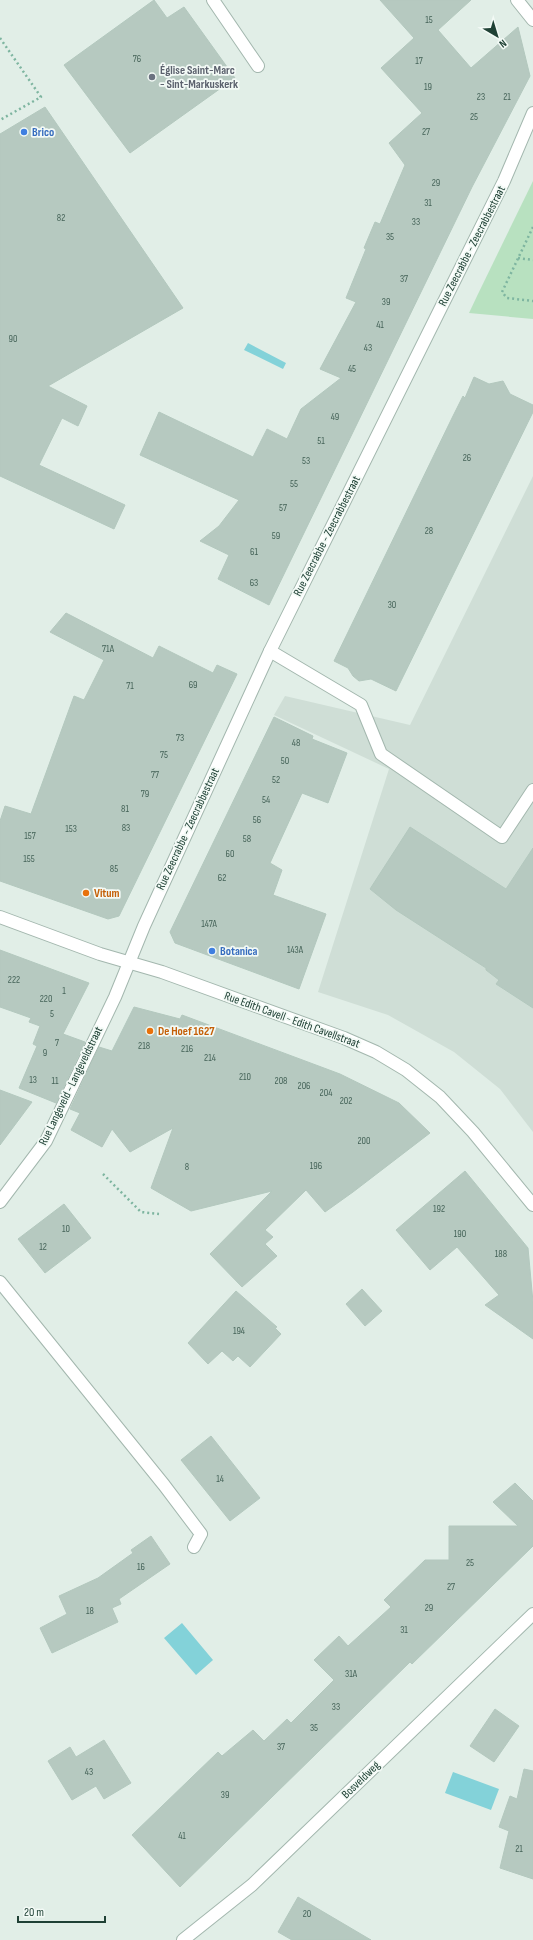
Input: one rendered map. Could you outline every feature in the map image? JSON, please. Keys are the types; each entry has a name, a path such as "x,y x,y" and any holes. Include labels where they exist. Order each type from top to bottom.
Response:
{"street":[{"path":"213,0 258,66"},
{"path":"517,0 533,20"},
{"name":"Rue Zeecrabbe - Zeecrabbestraat","path":"129,962 144,926 270,651 504,181 533,113"},
{"path":"270,651 361,705 381,754 502,838 533,790"},
{"name":"Rue Edith Cavell - Edith Cavellstraat","path":"0,917 162,972 344,1038 376,1052 406,1070 440,1097 473,1132 533,1205"},
{"name":"Rue Langeveld - Langeveldstraat","path":"0,1202 46,1141 115,997 129,962"},
{"path":"0,1282 164,1485 201,1534 194,1548"},
{"name":"Bosveldweg","path":"183,1940 252,1885 533,1614"}],"path":[{"path":"0,38 40,97 0,120"},
{"path":"533,227 502,292 507,298 533,301"},
{"path":"518,258 533,260"},
{"path":"103,1174 141,1212 159,1214"}],"shaded area":[{"path":"533,476 533,1132 500,1089 454,1052 388,1015 318,992 389,769 274,715 285,696 410,725"}],"green space":[{"path":"533,181 533,319 469,313 478,294"}],"water":[{"path":"248,343 286,363 283,369 244,350"},
{"path":"182,1623 213,1660 196,1675 164,1638"},
{"path":"453,1772 499,1789 491,1810 445,1793"}],"building":[{"name":"Église Saint-Marc - Sint-Markuskerk","path":"154,0 167,18 184,7 235,78 130,153 64,65"},
{"path":"380,0 471,0 438,30 471,68 518,27 530,76 472,187 269,605 218,579 229,555 200,541 219,526 239,500 140,455 159,412 253,457 267,429 287,439 301,409 341,378 320,369 356,302 346,298 366,249 364,248 375,222 380,224 405,165 389,143 422,113 381,68 414,38"},
{"path":"45,107 183,308 48,386 87,406 78,426 62,418 39,465 125,505 114,529 0,476 0,134"},
{"path":"474,377 489,384 503,381 510,394 533,405 533,412 396,691 371,679 359,681 353,676 348,668 334,661 452,418 463,396 465,398"},
{"path":"66,613 153,658 159,646 213,673 217,665 237,674 119,916 108,919 0,881 0,821 5,806 31,814 74,696 84,700 104,660 50,632"},
{"path":"274,717 313,736 312,739 347,753 328,803 302,793 270,863 282,870 273,895 326,914 299,989 175,943 170,932"},
{"path":"410,827 506,889 533,848 533,1008 496,984 499,980 486,970 486,968 396,910 370,889"},
{"path":"0,950 89,983 63,1034 85,1042 56,1103 19,1088 37,1046 33,1044 40,1026 29,1022 31,1018 0,1007"},
{"path":"134,1007 180,1019 182,1015 340,1074 399,1103 430,1133 325,1212 306,1190 265,1230 273,1237 265,1244 277,1256 242,1287 210,1254 272,1191 191,1211 151,1188 173,1128 130,1152 112,1129 102,1147 71,1130 80,1113 70,1109 99,1047 112,1051"},
{"path":"0,1090 32,1102 0,1145"},
{"path":"465,1171 528,1248 533,1302 533,1339 485,1305 499,1295 457,1247 430,1270 396,1230"},
{"path":"64,1204 91,1238 45,1273 18,1239"},
{"path":"362,1289 382,1311 365,1326 346,1304"},
{"path":"236,1291 277,1327 275,1328 281,1334 250,1367 238,1356 233,1361 222,1351 208,1364 188,1343"},
{"path":"211,1436 260,1498 230,1521 181,1460"},
{"path":"515,1483 533,1501 533,1546 412,1664 410,1662 180,1887 132,1835 218,1752 222,1756 253,1730 264,1741 287,1719 291,1723 334,1680 314,1660 339,1636 348,1646 391,1607 384,1600 425,1560 449,1560 449,1526 518,1526 493,1502"},
{"path":"151,1536 170,1564 119,1599 121,1604 112,1608 118,1622 52,1653 40,1628 67,1614 59,1596 98,1578 133,1553 131,1550"},
{"path":"495,1709 519,1726 494,1762 470,1746"},
{"path":"104,1740 131,1783 104,1799 96,1786 72,1800 48,1761 70,1747 76,1757"},
{"path":"524,1769 533,1771 533,1879 500,1868 509,1831 499,1827 510,1796 517,1799"},
{"path":"298,1897 371,1940 292,1940 278,1932"}],"place":[{"name":"Église Saint-Marc - Sint-Markuskerk","path":"152,77"},
{"name":"Brico","path":"24,132"},
{"name":"Vitum","path":"86,893"},
{"name":"Botanica","path":"212,951"},
{"name":"De Hoef 1627","path":"150,1031"}]}
